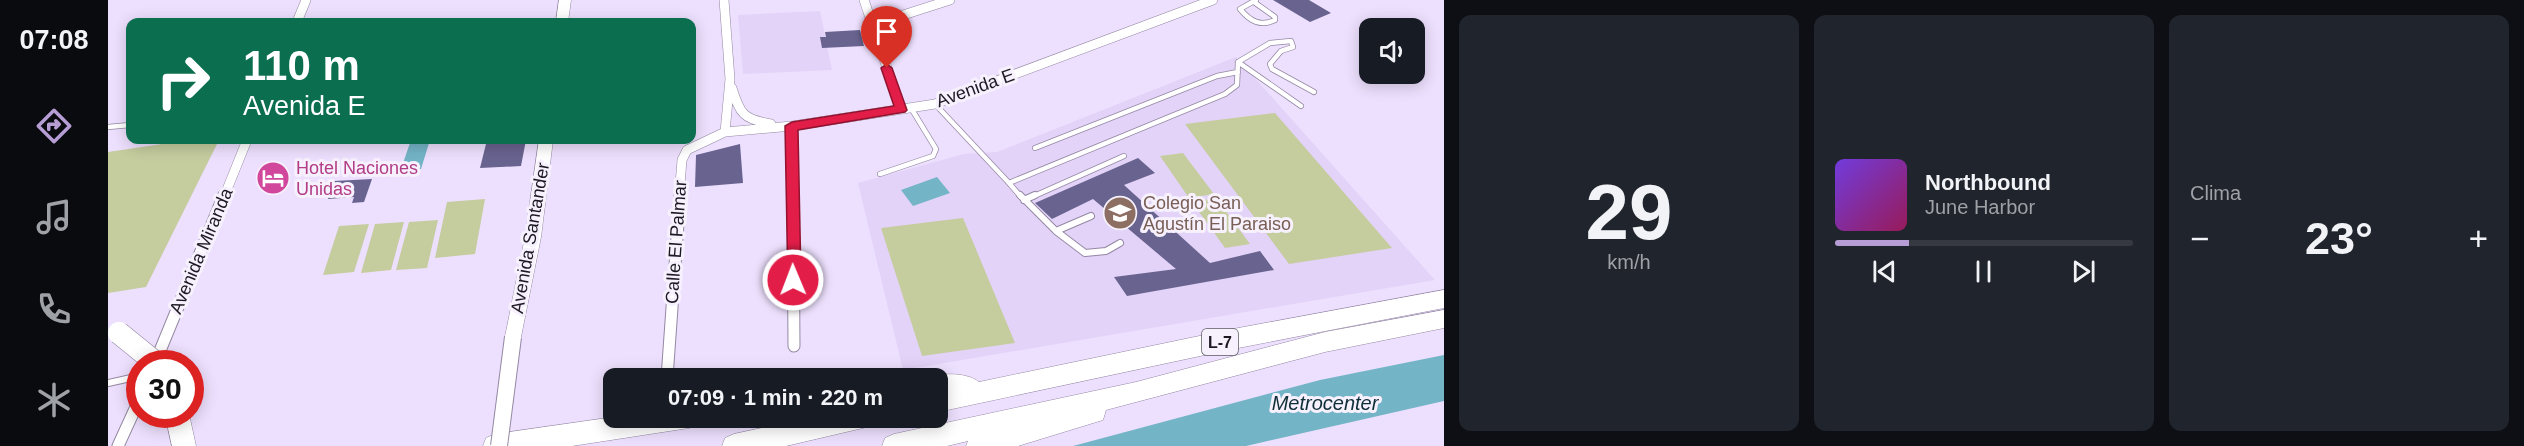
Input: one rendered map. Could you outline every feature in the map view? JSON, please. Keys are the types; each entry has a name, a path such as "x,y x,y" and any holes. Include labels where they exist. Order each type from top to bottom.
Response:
{"highway":[{"name":"L-7","path":"948,399 1444,299"},
{"name":"L-7","path":"894,446 1136,393 1325,342 1444,319"},
{"path":"108,330 119,333 139,350"},
{"path":"948,386 997,388"},
{"path":"978,446 1085,417 1136,393"},
{"path":"180,428 184,446"},
{"path":"497,446 616,428"},
{"path":"734,446 814,428"}],"street":[{"path":"299,18 306,0"},
{"path":"563,18 565,0"},
{"path":"724,0 730,79 725,132"},
{"path":"864,0 872,26 906,109"},
{"path":"872,26 950,0"},
{"name":"Avenida E","path":"725,132 792,126 935,104 1213,0"},
{"path":"730,79 739,111 754,121 792,126 794,346"},
{"name":"Calle El Palmar","path":"668,368 682,160 687,150 725,132"},
{"name":"Avenida Miranda","path":"160,350 245,144"},
{"name":"Avenida Santander","path":"497,446 513,337 533,237 545,144"},
{"path":"118,446 126,428"}],"lane":[{"path":"1255,1 1275,17 1275,20 1265,24 1248,18 1240,9 1255,1"},
{"path":"1238,62 1270,43 1291,41 1293,48 1276,55 1270,64 1272,69 1314,92"},
{"path":"1009,183 1225,94 1237,86 1238,62"},
{"path":"1238,62 1301,106"},
{"path":"1035,148 1217,76 1238,72"},
{"path":"935,104 1040,218 1056,231 1085,252 1106,251 1120,243"},
{"path":"880,174 933,156 936,149 906,109"},
{"path":"108,127 126,125"},
{"path":"1024,200 1124,156"},
{"path":"1056,231 1092,216"},
{"path":"108,383 126,379"}],"shaded area":[{"path":"820,11 832,70 743,74 738,15"},
{"name":"Colegio San Agustín El Paraiso","path":"1236,57 1435,280 915,368 903,368 858,183 964,154 997,152"}],"green space":[{"path":"1275,113 1392,248 1289,264 1185,124"},
{"path":"162,144 217,144 146,287 108,293 108,152"},
{"path":"1183,153 1214,194 1189,198 1160,156"},
{"path":"1216,198 1250,244 1225,248 1192,202"},
{"path":"485,199 475,254 435,258 447,202"},
{"path":"963,218 1015,343 922,356 881,228"},
{"path":"438,220 427,268 396,270 409,222"},
{"path":"404,222 391,270 361,273 375,224"},
{"path":"369,224 354,272 323,275 339,226"}],"water":[{"path":"410,144 429,144 421,169 401,169"},
{"path":"937,177 950,193 913,206 901,190"},
{"name":"Metrocenter","path":"1444,355 1444,401 1246,446 1073,446 1320,380"}],"building":[{"path":"1273,0 1309,0 1331,13 1310,22"},
{"path":"860,30 864,46 822,48 820,37 826,37 825,32"},
{"path":"486,144 525,144 521,166 480,168"},
{"path":"740,144 743,183 695,187 696,155"},
{"path":"1138,158 1155,173 1124,185 1210,263 1260,251 1274,270 1127,296 1114,277 1176,269 1093,199 1052,219 1035,203"},
{"path":"372,179 364,202 352,203 354,197 328,199 334,181"}],"place":[{"name":"Hotel Naciones Unidas","path":"273,178"},
{"name":"Colegio San Agustín El Paraiso","path":"1120,213"}],"route":[{"path":"793,280 792,126 901,110 887,68"}]}
